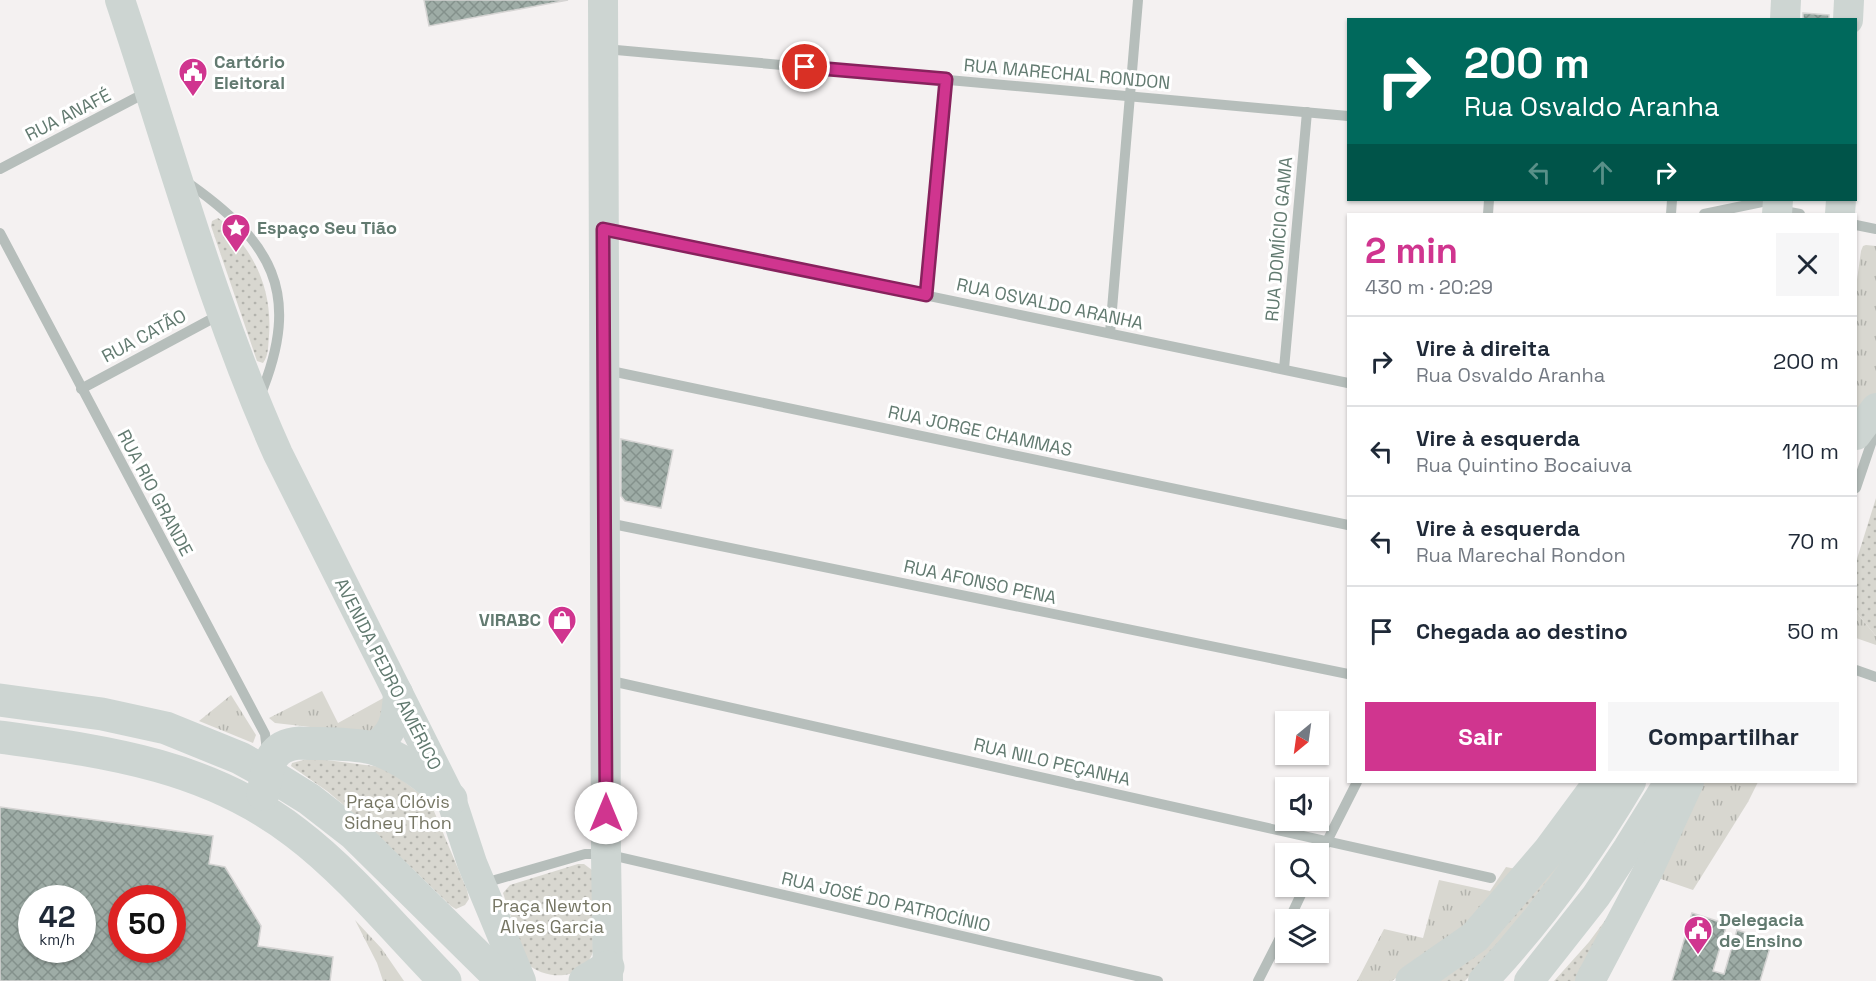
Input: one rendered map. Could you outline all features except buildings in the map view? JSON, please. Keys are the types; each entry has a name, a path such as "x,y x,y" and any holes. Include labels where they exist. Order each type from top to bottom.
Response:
{"highway":[{"path":"0,700 102,714 166,729 240,758 267,772 309,799 354,834 503,981"},
{"path":"0,737 95,750 148,762 204,780 260,809 296,832 333,864 437,977"},
{"path":"260,809 267,772 274,755 279,749 289,744 370,748 395,758 420,773 450,799"},
{"path":"1412,981 1475,937 1549,850 1599,783"}],"main road":[{"name":"AVENIDA PEDRO AMÉRICO","path":"120,0 222,314 256,405 278,454 450,799 481,884 521,981"},
{"path":"601,976 606,854 603,0"},
{"path":"1785,18 1786,0"},
{"path":"1848,18 1849,0"},
{"path":"1857,434 1876,408"},
{"path":"370,748 379,744 391,731 397,711 398,693"},
{"path":"1484,981 1528,930 1573,872 1603,829 1630,783"},
{"path":"1529,981 1596,896 1668,783"},
{"path":"1590,981 1647,871 1689,783"}],"street":[{"path":"1110,333 1138,0"},
{"name":"RUA MARECHAL RONDON","path":"603,49 1347,116"},
{"path":"926,295 946,79"},
{"name":"RUA ANAFÉ","path":"0,169 150,91"},
{"name":"RUA DOMÍCIO GAMA","path":"1284,369 1307,112"},
{"path":"176,174 219,206 249,234 263,254 274,279 278,298 280,333 268,376 256,405"},
{"path":"1714,213 1775,207"},
{"path":"1857,225 1876,229"},
{"name":"RUA OSVALDO ARANHA","path":"603,229 1347,383"},
{"name":"RUA RIO GRANDE","path":"0,233 265,734 267,772"},
{"name":"RUA CATÃO","path":"81,388 222,314"},
{"name":"RUA JORGE CHAMMAS","path":"604,370 1347,525"},
{"path":"1857,485 1876,429"},
{"name":"RUA AFONSO PENA","path":"605,523 1347,674"},
{"path":"1857,670 1876,677"},
{"name":"RUA NILO PEÇANHA","path":"605,679 1491,878"},
{"path":"1328,841 1357,783"},
{"path":"481,884 585,854 606,854"},
{"name":"RUA JOSÉ DO PATROCÍNIO","path":"606,854 1158,981"},
{"path":"1258,981 1275,948"}],"green space":[{"path":"218,218 244,246 258,269 266,295 269,322 268,350 263,363 257,361 211,226 212,221"},
{"path":"1863,246 1876,246 1876,395 1857,420 1857,280"},
{"path":"1876,498 1876,636 1857,613 1857,559"},
{"path":"1857,613 1876,636 1876,645 1857,638"},
{"path":"322,691 338,723 387,696 381,728 363,733 275,723 269,718"},
{"path":"231,695 256,735 253,743 199,721"},
{"name":"Praça Clóvis Sidney Thon","path":"311,758 381,767 389,770 427,799 467,890 469,899 465,905 456,909 451,906 365,823 327,791 291,766 292,763"},
{"path":"1703,783 1758,783 1693,890 1658,878"},
{"path":"1584,834 1497,946 1465,981 1434,981"},
{"name":"Praça Newton Alves Garcia","path":"584,864 592,870 593,952 588,962 573,973 554,975 544,973 526,963 503,893 510,885"},
{"path":"1506,867 1521,870 1483,911 1392,981 1357,981 1384,929 1423,938 1439,880 1490,891"},
{"path":"1621,899 1577,981 1554,981 1589,942"},
{"path":"355,920 382,949 404,981 383,981 377,963"}],"place":[{"name":"Cartório Eleitoral","path":"193,98"},
{"name":"Espaço Seu Tião","path":"236,254"},
{"name":"VIRABC","path":"562,646"},
{"name":"Delegacia de Ensino","path":"1698,956"}],"route":[{"path":"606,813 603,229 926,295 946,79 805,67"}]}
